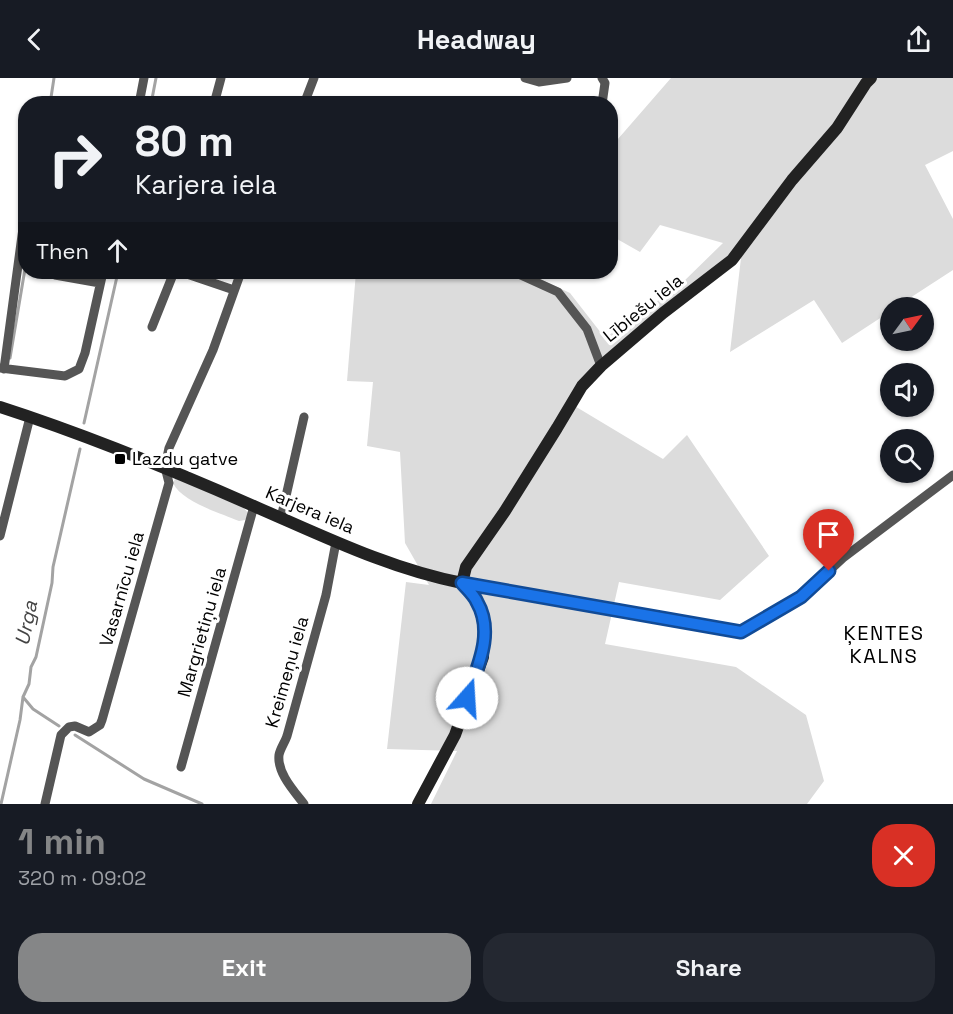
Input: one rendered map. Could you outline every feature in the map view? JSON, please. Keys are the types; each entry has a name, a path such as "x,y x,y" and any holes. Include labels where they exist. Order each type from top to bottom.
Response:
{"street":[{"path":"141,96 144,78"},
{"path":"216,96 221,78"},
{"path":"307,96 314,78"},
{"path":"525,78 539,82 567,78"},
{"path":"602,78 605,83 603,96"},
{"name":"Lībiešu iela","path":"462,583 466,567 505,511 582,386 601,366 732,260 792,180 837,128 866,80"},
{"path":"18,260 2,369 65,376 79,369 85,353 101,279"},
{"path":"81,279 100,282"},
{"path":"152,327 171,279"},
{"path":"202,279 234,290"},
{"path":"165,468 170,448 213,350 238,279"},
{"path":"529,279 558,292 587,329 601,366"},
{"name":"Karjera iela","path":"0,407 165,468 336,542 414,572 462,583 741,632 801,597 843,558 953,475"},
{"path":"0,536 30,417"},
{"path":"281,518 304,417"},
{"name":"Vasarnīcu iela","path":"45,804 61,735 69,727 75,726 89,732 96,729 102,720 169,483 165,468"},
{"name":"Margrietiņu iela","path":"181,767 254,506"},
{"name":"Kreimeņu iela","path":"304,804 285,778 280,766 279,755 287,736 323,606 336,542"},
{"path":"418,804 455,735 483,657 484,625 478,602 462,583"}],"shaded area":[{"path":"671,78 953,78 953,151 925,165 953,219 953,270 911,297 880,297 880,318 842,343 814,300 730,352 741,258 675,298 568,402 663,459 687,435 769,556 720,600 619,582 605,644 736,667 806,715 824,781 807,804 431,804 457,751 387,749 406,582 429,585 405,543 400,452 367,446 373,382 347,381 355,279 540,279 570,293 605,338 680,285 723,243 660,225 640,252 618,240 618,139"},
{"path":"175,479 242,506 249,514 245,520 239,521 202,506 178,490 173,483"}],"waterway":[{"path":"51,96 54,78"},
{"name":"Urga","path":"153,96 156,78"},
{"path":"10,358 23,279"},
{"name":"Urga","path":"84,423 116,279"},
{"name":"Urga","path":"1,804 23,697 36,657 52,583 53,567 80,449"},
{"path":"23,697 33,709 59,726"},
{"path":"75,735 144,779 202,804"}],"place":[{"name":"Lazdu gatve","path":"120,459"}],"district":[{"name":"ĶENTES KALNS","path":"884,644"}],"route":[{"path":"467,698 483,657 484,625 478,602 462,583 741,632 801,597 829,571"}]}
